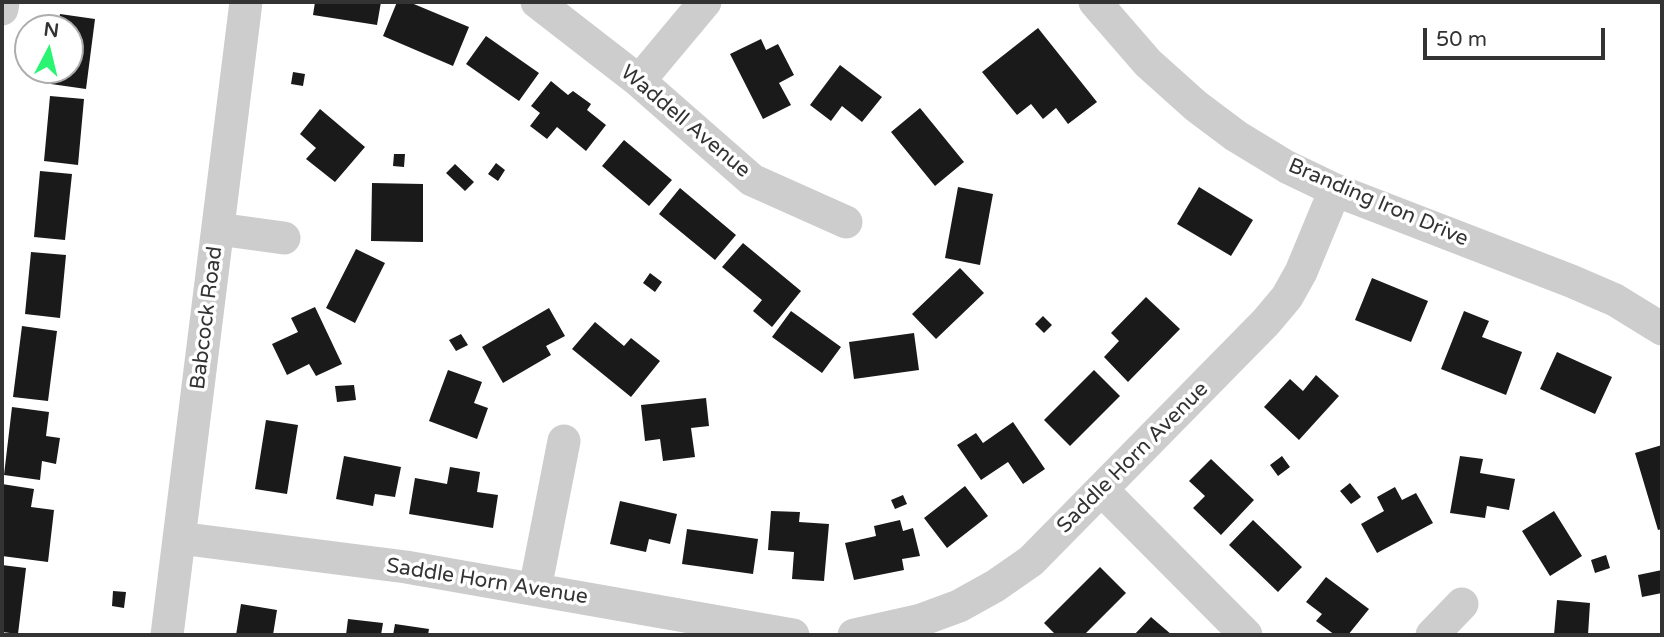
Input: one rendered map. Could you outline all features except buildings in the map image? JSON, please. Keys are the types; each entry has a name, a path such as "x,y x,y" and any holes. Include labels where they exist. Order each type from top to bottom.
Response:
{"street":[{"path":"2,9 3,2"},
{"name":"Babcock Road","path":"167,635 246,2"},
{"name":"Waddell Avenue","path":"537,2 639,82 752,180 846,222"},
{"path":"639,82 705,2"},
{"name":"Branding Iron Drive","path":"1095,2 1148,64 1206,113 1256,148 1335,190 1571,281 1635,310 1662,328"},
{"name":"Saddle Horn Avenue","path":"854,635 921,621 959,606 995,586 1031,561 1287,297 1301,272 1335,190"},
{"path":"218,229 284,238"},
{"path":"535,589 564,441"},
{"path":"1102,490 1246,635"},
{"name":"Saddle Horn Avenue","path":"179,538 406,567 793,635"},
{"path":"1432,635 1462,604"}]}
